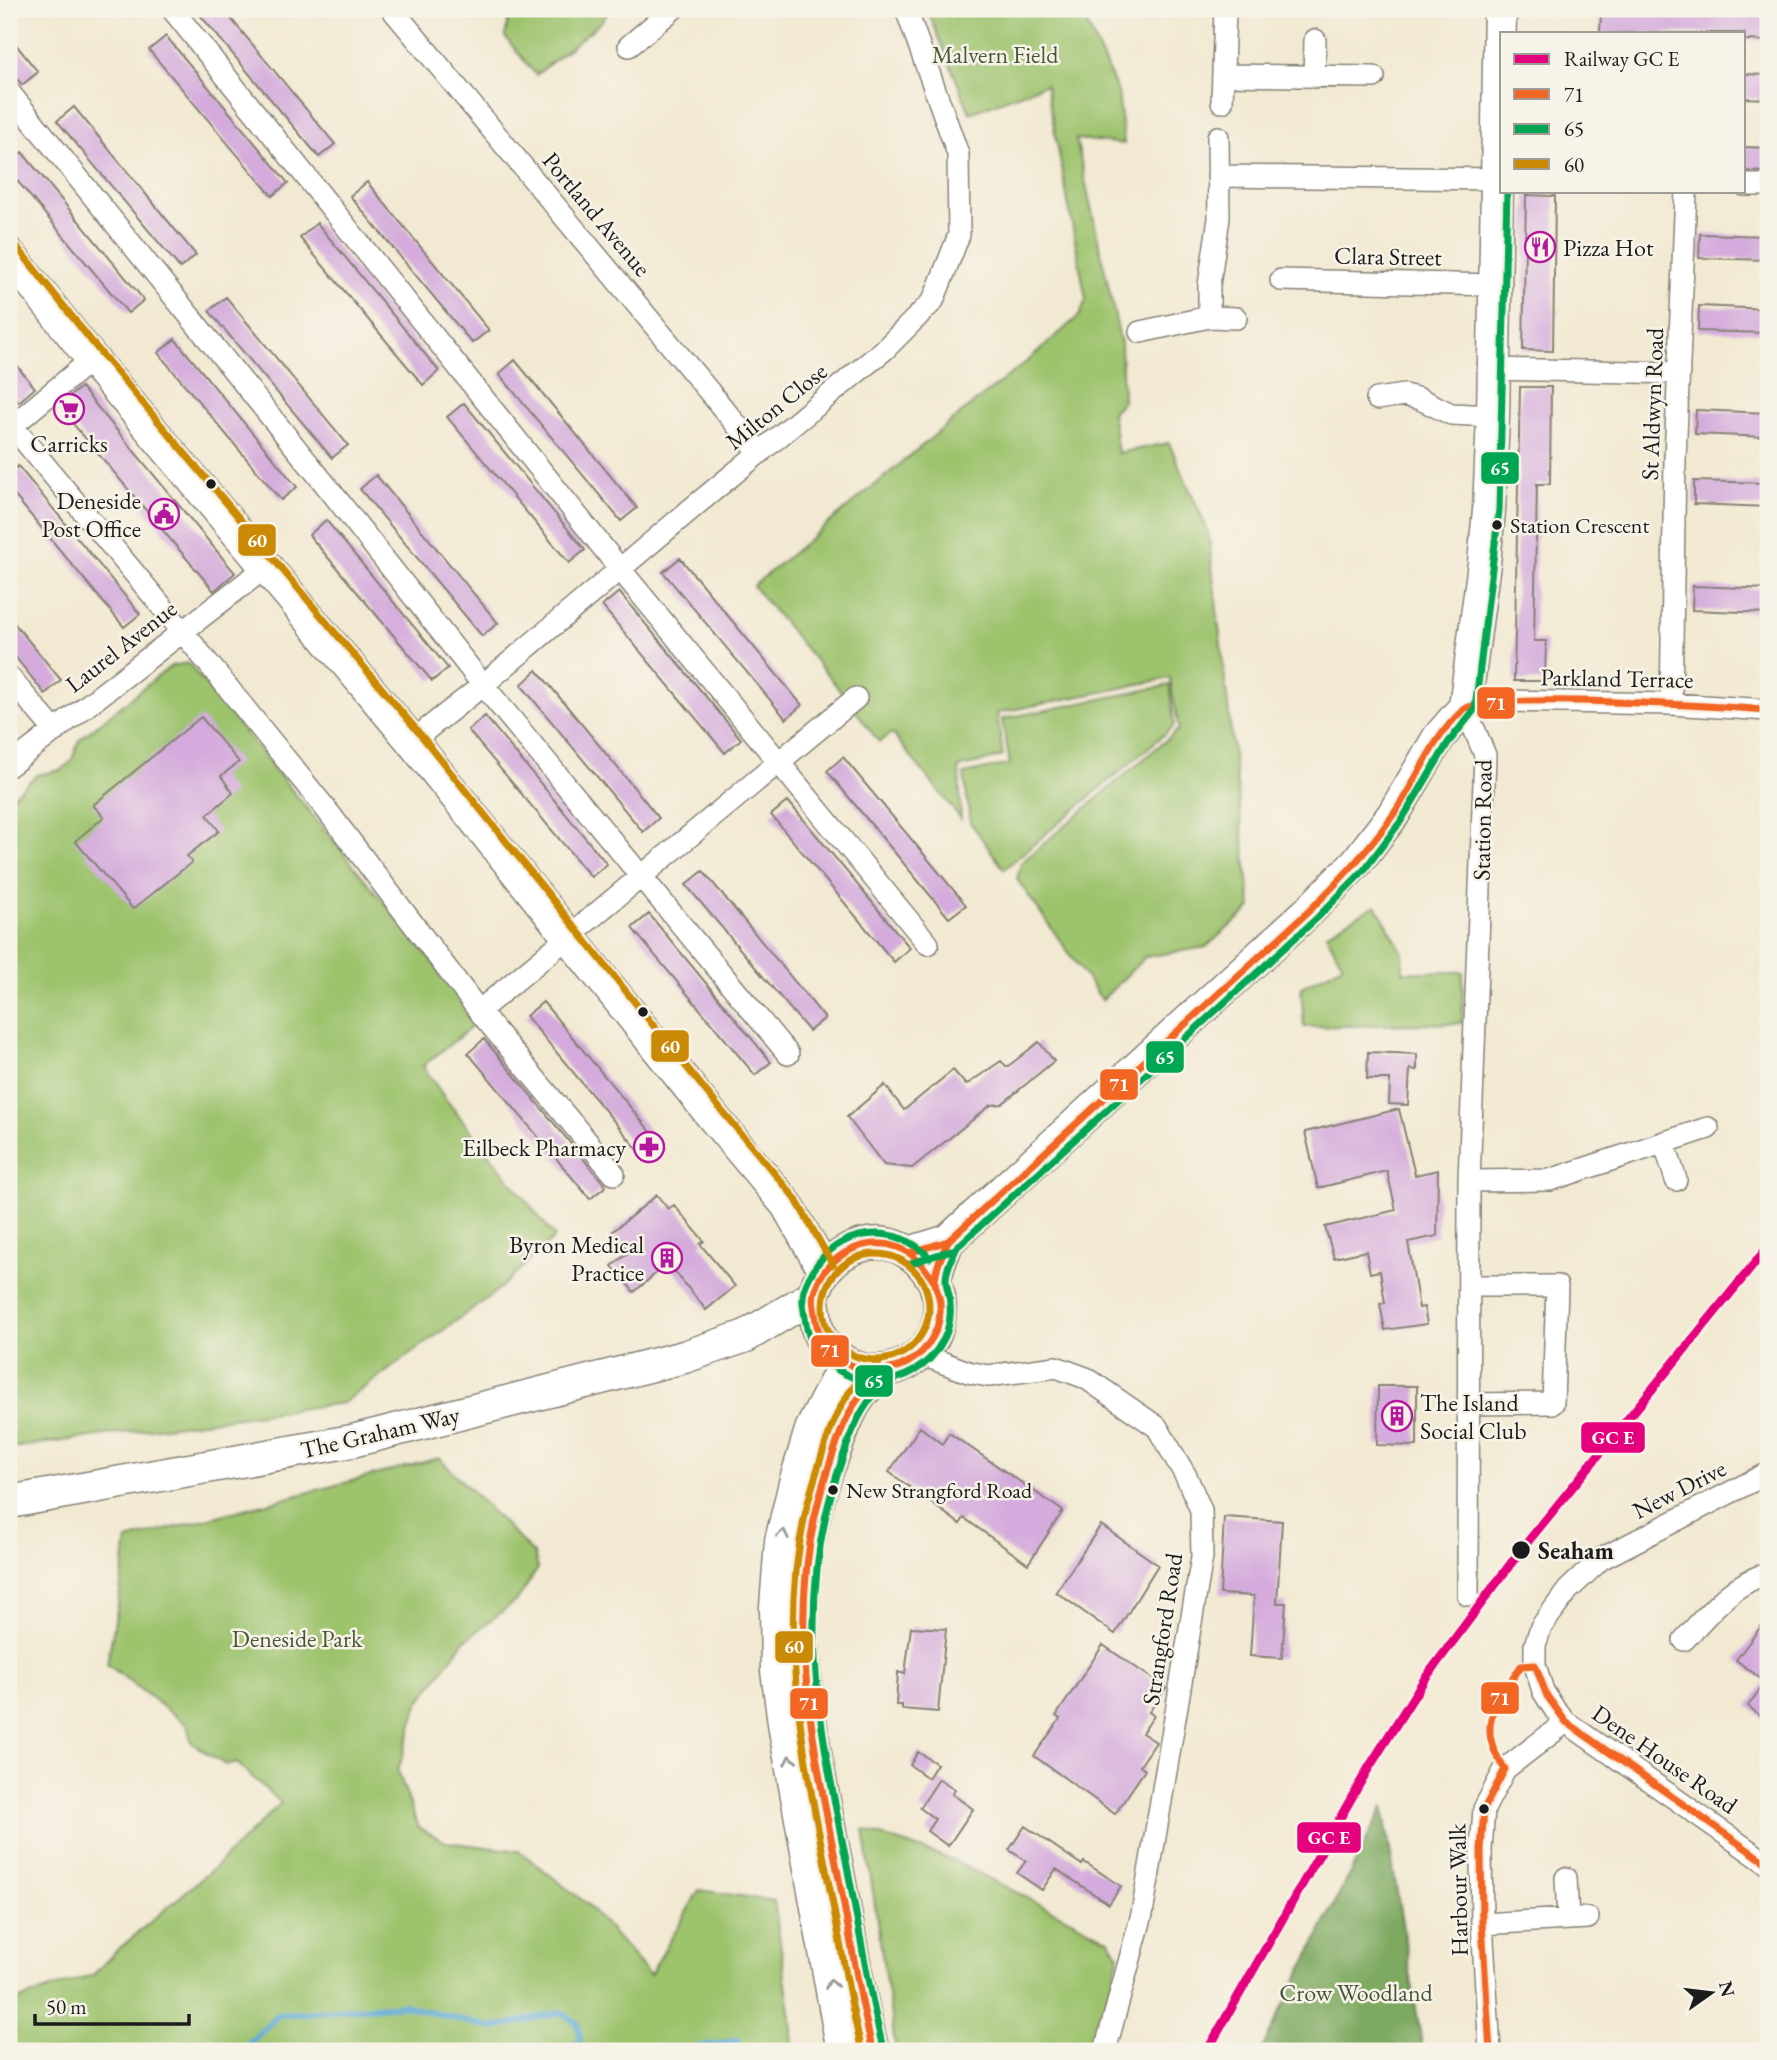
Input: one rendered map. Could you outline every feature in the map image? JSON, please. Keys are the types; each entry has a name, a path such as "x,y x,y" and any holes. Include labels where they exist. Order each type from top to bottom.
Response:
{"main road":[{"path":"909,1253 948,1241 1310,911 1356,863 1393,816 1444,730 1465,707 1484,562 1493,416 1500,9"},
{"path":"9,254 92,359 412,741 712,1116 787,1205 849,1249"},
{"path":"787,1205 818,1283 816,1331 828,1349 845,1363 867,1371 886,1371 904,1365 928,1341 940,1307 935,1283 925,1266 909,1253 890,1245 869,1243 849,1249 835,1258 818,1283"},
{"path":"935,1283 938,1266 948,1241"},
{"name":"The Graham Way","path":"746,1336 818,1283"},
{"name":"The Graham Way","path":"9,1502 352,1441 684,1357 746,1336 816,1331"},
{"path":"843,2051 785,1730 777,1671 776,1607 781,1541 795,1483 811,1430 845,1363"},
{"path":"873,2051 811,1729 800,1630 804,1571 825,1474 848,1418 862,1393 886,1371"}],"street":[{"path":"172,9 620,569 929,944"},
{"name":"Portland Avenue","path":"392,9 760,453"},
{"path":"629,46 673,9"},
{"name":"Milton Close","path":"412,741 483,685 884,350 933,301 958,235 958,154 906,9"},
{"path":"1222,102 1225,9"},
{"path":"1314,40 1314,77"},
{"path":"1223,75 1374,77"},
{"path":"9,92 483,685 788,1054"},
{"path":"1209,317 1209,285 1219,218 1218,137"},
{"path":"1218,176 1499,179"},
{"path":"1746,185 1768,185"},
{"name":"St Aldwyn Road","path":"1671,704 1686,192"},
{"name":"Clara Street","path":"1280,280 1495,285"},
{"path":"1140,332 1209,317 1236,318"},
{"path":"92,359 10,424 326,809 479,1010 614,1174"},
{"path":"1493,369 1679,373"},
{"path":"1377,399 1404,395 1420,399 1451,414 1493,416"},
{"name":"Laurel Avenue","path":"9,766 267,567"},
{"path":"9,677 55,731"},
{"path":"479,1010 856,698"},
{"name":"Parkland Terrace","path":"1465,707 1499,701 1671,704 1768,710"},
{"name":"Station Road","path":"1465,707 1485,755 1469,1181 1468,1595"},
{"path":"1469,1181 1550,1181 1708,1128"},
{"path":"1664,1142 1676,1180"},
{"path":"1468,1404 1553,1404 1557,1286 1469,1286"},
{"path":"928,1341 944,1345 968,1372"},
{"name":"Strangford Road","path":"928,1341 968,1372 988,1376 1007,1375 1056,1367 1086,1378 1157,1427 1186,1476 1201,1510 1202,1557 1142,1914 1105,2051"},
{"name":"New Drive","path":"1566,1722 1543,1691 1535,1665 1535,1645 1541,1628 1568,1590 1601,1559 1768,1473"},
{"path":"1684,1640 1713,1608 1747,1582 1768,1574"},
{"name":"Dene House Road","path":"1566,1722 1768,1864"},
{"name":"Harbour Walk","path":"1490,2051 1482,1924 1481,1849 1484,1809 1505,1769 1566,1722"},
{"path":"1482,1924 1578,1919 1566,1878"}],"green space":[{"path":"510,9 610,10 600,23 536,75 505,37"},
{"name":"Malvern Field","path":"927,9 1080,9 1118,92 1124,144 1076,139 1121,344 1123,401 1112,412 1118,453 1169,443 1208,531 1251,908 1206,947 1145,957 1102,1000 1017,879 1021,863 1179,729 1170,678 997,713 1003,756 959,768 961,819 892,733 879,742 840,690 753,586 1030,359 1080,315 1086,299 1046,84 970,113"},
{"path":"188,663 480,1020 423,1066 444,1097 555,1237 497,1291 343,1403 9,1448 9,799 37,775 61,770 71,762 80,739 171,666"},
{"path":"1170,685 1174,726 1004,869 970,822 964,774 1010,764 1002,719"},
{"path":"1376,905 1403,953 1403,972 1463,972 1462,1023 1304,1027 1301,987 1343,965 1326,934"},
{"name":"Deneside Park","path":"439,1458 534,1554 538,1568 518,1599 464,1641 418,1704 398,1771 418,1827 446,1842 519,1851 587,1904 650,1975 699,1890 774,1901 791,2018 793,2051 9,2051 9,2003 93,1975 113,1954 216,1866 281,1803 236,1762 225,1765 192,1743 187,1725 107,1664 127,1540"},
{"name":"Crow Woodland","path":"1383,1807 1423,2051 1261,2051"},
{"path":"864,1830 953,1860 1108,1939 1119,1955 1094,2051 896,2051"}],"building":[{"path":"195,9 223,9 335,144 319,157"},
{"path":"1601,11 1768,17 1768,41 1746,40 1746,32 1600,32"},
{"path":"9,36 38,72 22,85 9,69"},
{"path":"166,36 288,183 272,196 149,50"},
{"path":"1746,74 1768,75 1768,99 1746,98"},
{"path":"74,107 196,255 180,268 57,121"},
{"path":"1746,147 1768,148 1768,172 1746,171"},
{"path":"22,152 144,300 128,313 9,171 9,164"},
{"path":"367,182 489,330 472,343 350,196"},
{"path":"1526,195 1555,196 1553,351 1523,350"},
{"path":"317,223 439,371 423,385 300,238"},
{"path":"1700,234 1768,236 1768,260 1699,258"},
{"path":"226,297 348,445 332,458 209,311"},
{"path":"1699,306 1768,309 1768,333 1698,331"},
{"path":"175,339 297,487 281,500 158,353"},
{"path":"9,356 35,388 19,402 9,389"},
{"path":"515,360 637,508 621,521 499,374"},
{"path":"81,387 235,573 214,591 58,406"},
{"path":"1520,387 1551,387 1550,484 1537,484 1534,641 1546,641 1545,681 1514,681"},
{"path":"464,403 585,550 569,563 447,417"},
{"path":"1696,410 1768,413 1768,437 1695,434"},
{"path":"18,466 140,614 124,627 9,489 9,474"},
{"path":"376,475 498,623 482,636 360,489"},
{"path":"1694,481 1768,483 1768,507 1694,504"},
{"path":"326,520 448,668 432,681 309,535"},
{"path":"680,558 802,705 786,719 663,572"},
{"path":"1693,586 1768,589 1768,613 1692,610"},
{"path":"619,592 741,739 725,753 602,606"},
{"path":"9,617 61,680 45,694 9,649"},
{"path":"537,670 659,818 643,832 521,685"},
{"path":"485,716 607,864 591,877 468,730"},
{"path":"201,717 239,762 221,776 233,793 207,815 219,831 187,856 192,862 133,909 75,841 104,817 93,805"},
{"path":"843,757 966,905 949,918 827,771"},
{"path":"788,801 910,948 894,962 771,815"},
{"path":"703,871 825,1018 809,1031 686,885"},
{"path":"649,914 771,1062 755,1075 632,928"},
{"path":"543,1002 665,1149 649,1163 526,1016"},
{"path":"484,1039 606,1186 590,1199 468,1053"},
{"path":"1039,1042 1054,1061 1002,1104 991,1105 912,1168 884,1165 847,1117 885,1085 904,1110 953,1070 966,1085 1001,1061 1007,1067"},
{"path":"1368,1052 1417,1054 1417,1070 1410,1069 1408,1105 1389,1104 1390,1079 1367,1079"},
{"path":"1399,1109 1415,1175 1438,1170 1437,1236 1408,1242 1419,1308 1424,1307 1427,1324 1385,1330 1380,1304 1385,1303 1380,1271 1370,1273 1366,1251 1334,1258 1325,1227 1396,1210 1387,1171 1318,1188 1305,1132"},
{"name":"Byron Medical Practice","path":"657,1195 668,1209 674,1205 704,1241 700,1244 735,1286 706,1310 668,1263 634,1292 612,1266 629,1252 612,1232"},
{"name":"The Island Social Club","path":"1378,1386 1417,1386 1417,1446 1377,1445"},
{"path":"920,1427 942,1444 949,1433 1063,1511 1028,1564 964,1518 960,1524 889,1472"},
{"path":"1224,1517 1282,1521 1277,1603 1286,1603 1282,1658 1250,1656 1254,1596 1220,1594"},
{"path":"1101,1525 1158,1565 1115,1634 1056,1592"},
{"path":"1768,1617 1768,1722 1748,1706 1765,1682 1736,1660"},
{"path":"911,1627 946,1629 938,1712 902,1709 902,1705 896,1705 898,1672 905,1674"},
{"path":"1103,1645 1166,1688 1149,1712 1154,1716 1142,1733 1156,1742 1140,1766 1145,1770 1115,1814 1034,1756 1060,1719 1056,1716"},
{"path":"918,1752 937,1764 928,1778 910,1765"},
{"path":"939,1779 955,1789 952,1794 973,1809 948,1846 927,1831 935,1819 920,1808"},
{"path":"1025,1826 1082,1865 1084,1862 1121,1886 1109,1904 1056,1869 1042,1890 1017,1873 1026,1861 1009,1850"}],"waterway":[{"path":"241,2051 278,2015 403,2005 493,2028 561,2012 577,2023 580,2039 572,2051"},
{"path":"678,2051 739,2040"}],"transit line":[{"name":"65","path":"912,1263 955,1249 1317,918 1364,870 1401,821 1448,743 1475,709 1499,510 1507,192"},
{"name":"60","path":"17,247 100,352 420,734 721,1110 795,1198 833,1265"},
{"name":"71","path":"909,1253 948,1241 1309,911 1353,865 1383,828 1402,802 1442,734 1463,710 1480,704 1557,701 1768,710"},
{"name":"65","path":"930,1258 901,1238 868,1234 852,1238 824,1257 808,1280 803,1299 809,1336 823,1358 845,1374 870,1381 897,1378 923,1365 937,1351 947,1331 950,1308 946,1276 958,1245"},
{"name":"71","path":"935,1283 914,1257 897,1247 871,1244 846,1252 826,1269 814,1293 816,1320 821,1337 836,1356 864,1370 892,1369 915,1358 927,1345 938,1324 940,1307 935,1276 948,1241"},
{"path":"1207,2051 1368,1769 1424,1680 1521,1550 1768,1247"},
{"name":"60","path":"876,1254 896,1258 913,1270 925,1287 929,1307 925,1327 913,1344 896,1356 876,1360 856,1356 839,1344 827,1327 823,1307 827,1287 839,1270 856,1258 876,1254"},
{"name":"60","path":"862,2051 808,1776 795,1676 793,1625 803,1523 824,1449 848,1394 879,1363"},
{"name":"71","path":"873,2051 858,1985 811,1724 804,1625 806,1576 813,1526 826,1475 852,1408 868,1386 886,1371"},
{"name":"65","path":"883,2048 830,1776 816,1677 814,1628 816,1579 823,1529 836,1478 860,1414 873,1396 893,1379"},
{"name":"71","path":"1490,2051 1482,1924 1481,1849 1484,1809 1505,1769 1496,1754 1490,1728 1497,1704 1521,1666 1535,1665 1547,1696 1566,1722 1768,1864"}],"place":[{"name":"Pizza Hot","path":"1540,247"},
{"name":"Carricks","path":"69,409"},
{"name":"Deneside Post Office","path":"164,514"},
{"name":"Station Crescent","path":"1497,525"},
{"name":"Eilbeck Pharmacy","path":"649,1147"},
{"name":"Byron Medical Practice","path":"667,1258"},
{"name":"The Island Social Club","path":"1397,1416"},
{"name":"New Strangford Road","path":"833,1490"},
{"name":"Seaham","path":"1521,1550"}]}
